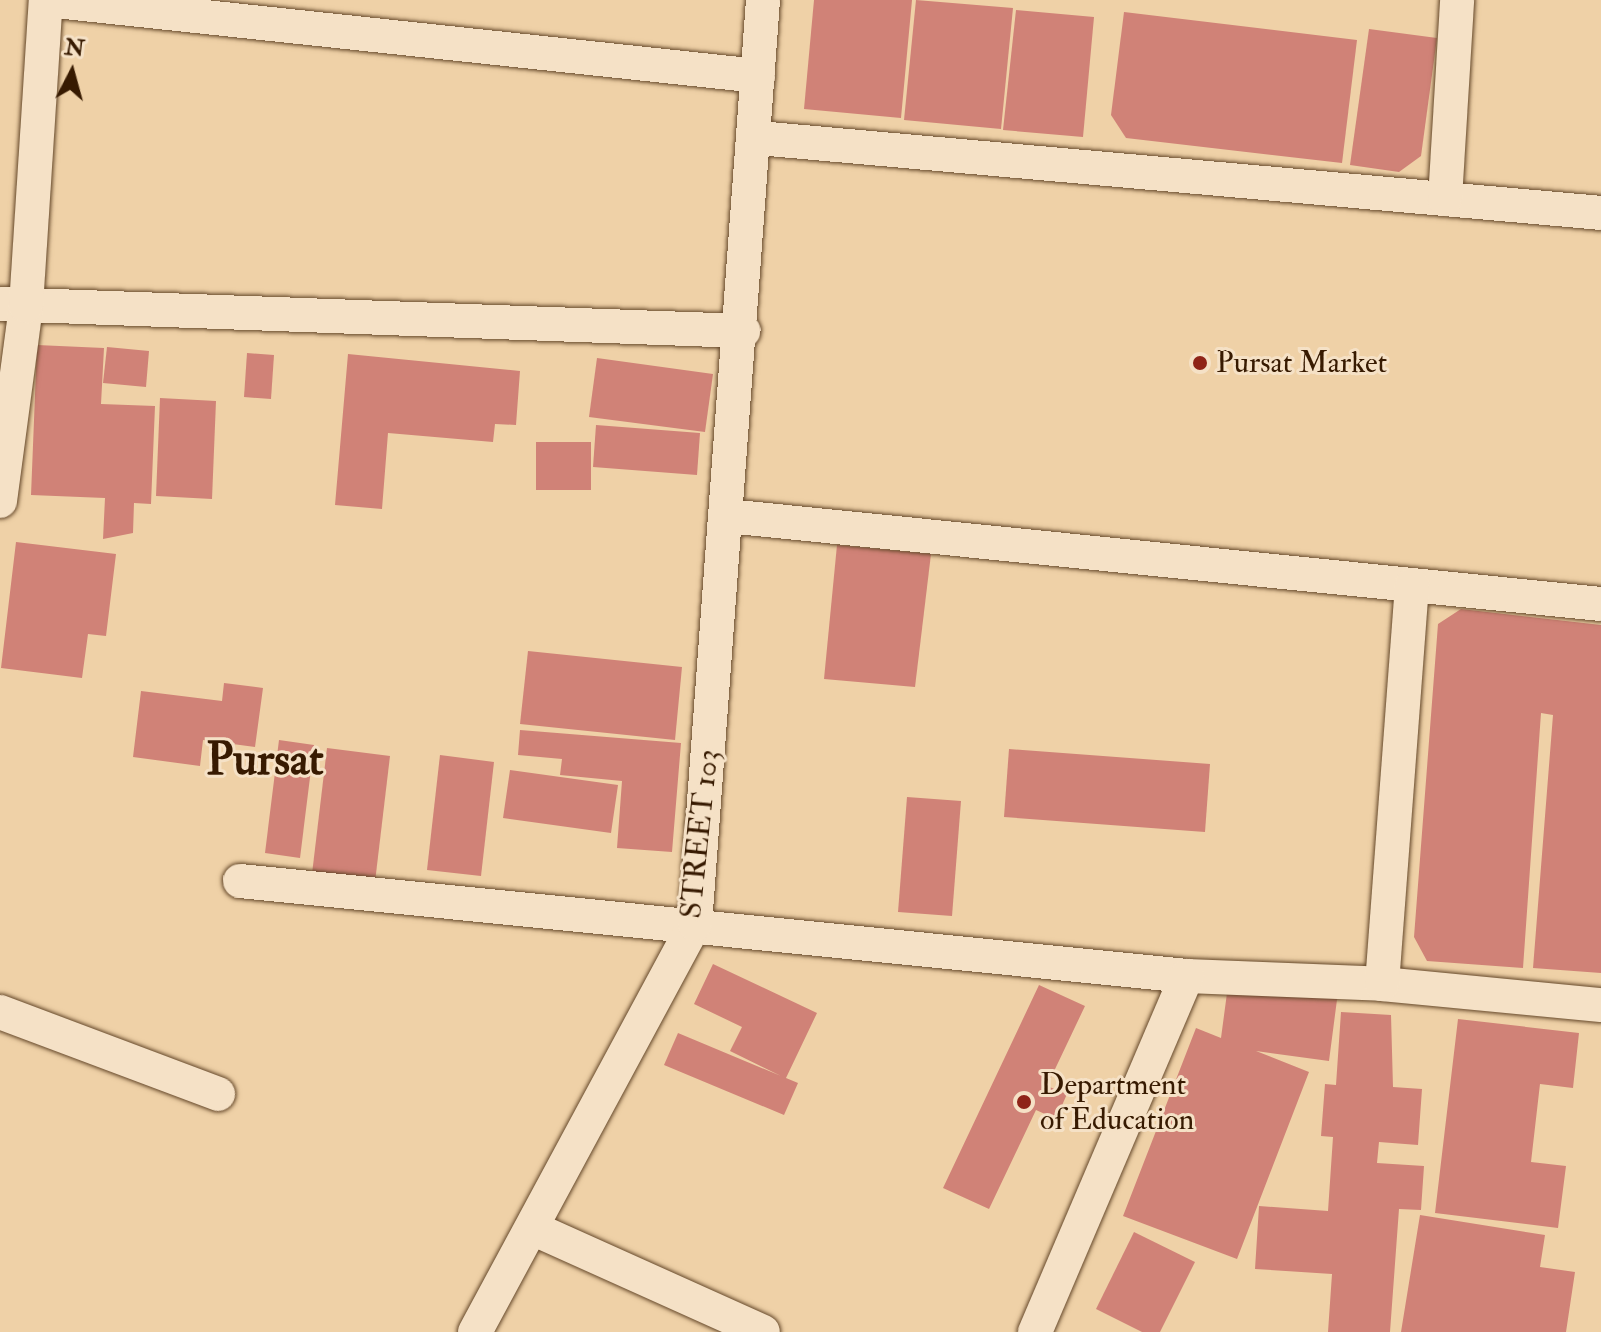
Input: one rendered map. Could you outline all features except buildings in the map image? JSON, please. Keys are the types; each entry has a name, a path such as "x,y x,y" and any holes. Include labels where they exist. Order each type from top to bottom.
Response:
{"street":[{"path":"0,501 13,305 46,0 758,76"},
{"name":"STREET 103","path":"475,1332 695,924 744,331 758,138 763,0"},
{"path":"1445,199 1457,0"},
{"path":"758,138 1601,213"},
{"path":"13,305 744,331"},
{"path":"727,516 1601,604"},
{"path":"1382,984 1412,585"},
{"path":"240,881 695,924 1187,976 1382,984 1601,1005"},
{"path":"1035,1332 1187,976"},
{"path":"0,1012 218,1094"},
{"path":"532,1228 763,1332"}],"place":[{"name":"Pursat Market","path":"1200,363"},
{"name":"Department of Education","path":"1024,1102"}],"district":[{"name":"Pursat","path":"265,760"}]}
